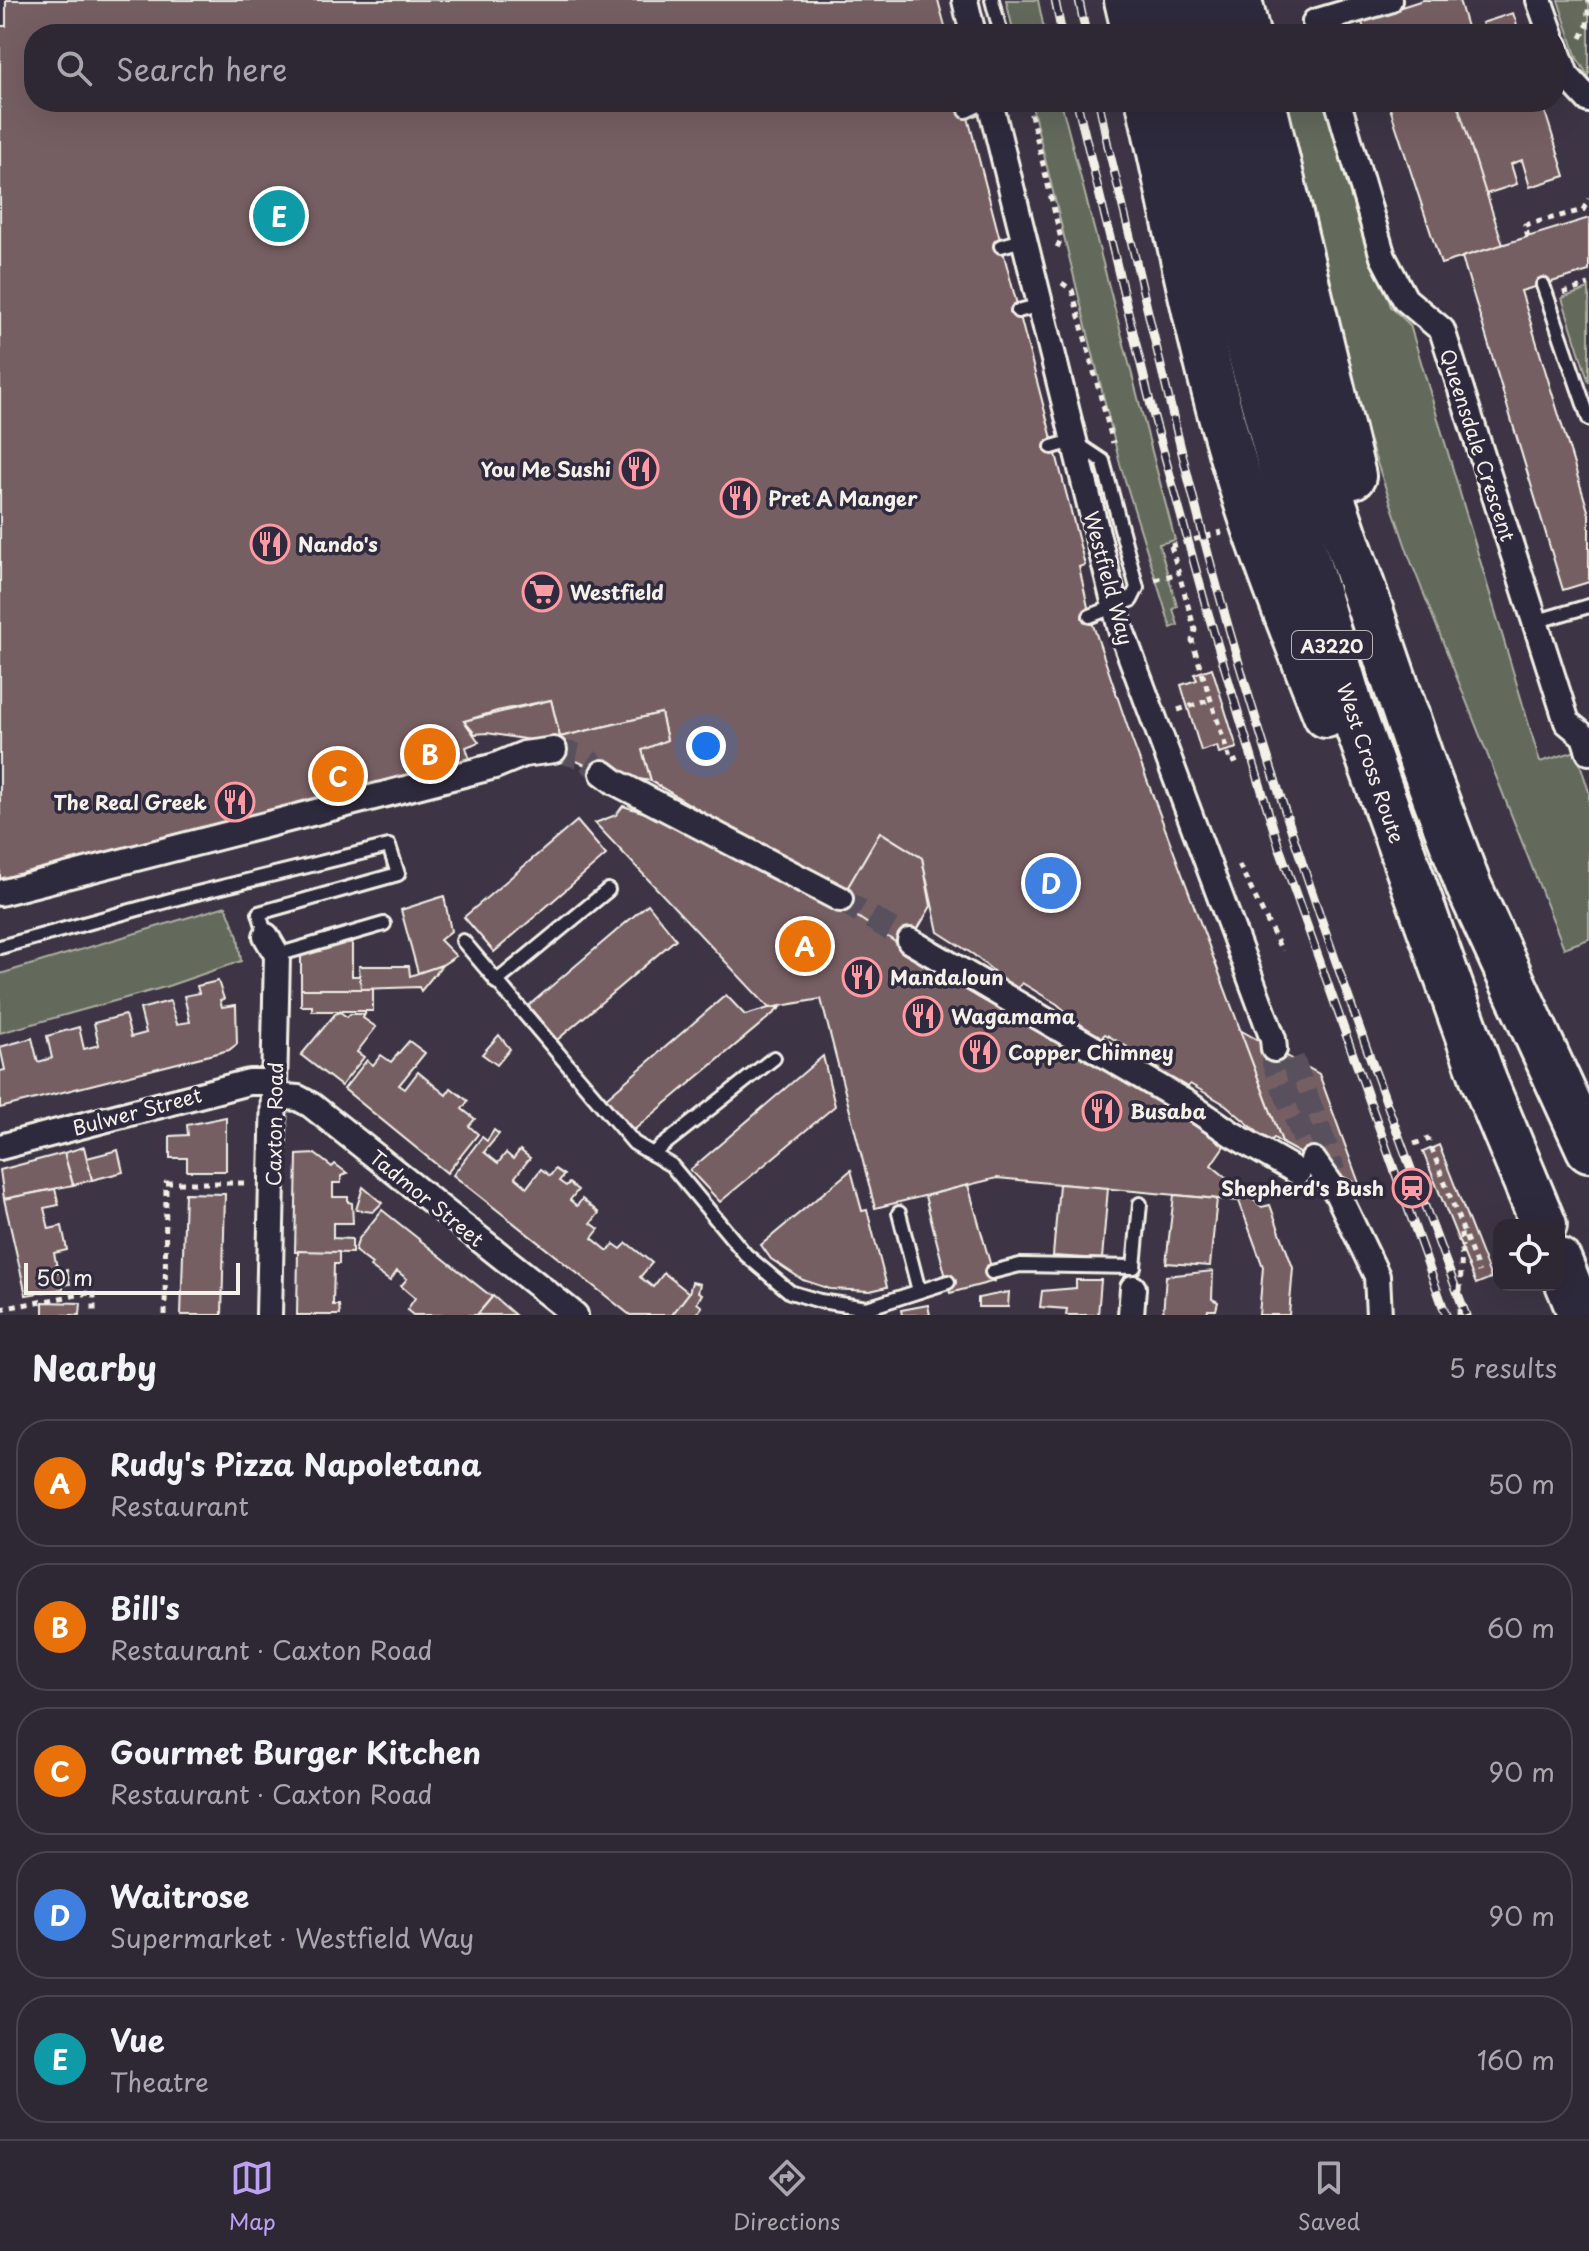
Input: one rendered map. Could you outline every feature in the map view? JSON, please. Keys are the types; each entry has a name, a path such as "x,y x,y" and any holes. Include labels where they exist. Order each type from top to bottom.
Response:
{"highway":[{"path":"1127,0 1133,24"},
{"path":"1168,0 1174,24"},
{"path":"1207,0 1212,24"},
{"path":"1239,0 1245,24"},
{"name":"A3220","path":"1151,112 1196,319 1231,453 1263,551 1326,715 1484,1081"},
{"name":"West Cross Route","path":"1193,112 1231,283 1356,723 1484,1081 1542,1219"},
{"name":"A3220","path":"1230,112 1284,341 1315,448 1422,762 1469,887 1589,1149"},
{"name":"A3220","path":"1265,112 1422,762"},
{"path":"1565,1276 1581,1315"}],"street":[{"path":"965,0 971,24"},
{"path":"1316,24 1389,0"},
{"path":"1539,0 1547,24"},
{"path":"1565,72 1589,100"},
{"name":"Westfield Way","path":"990,112 1012,243 1063,444 1115,607 1280,1049"},
{"name":"Queensdale Crescent","path":"1341,112 1383,257 1405,299 1442,330 1567,722 1584,736 1589,752"},
{"path":"0,893 495,766 524,754 554,750"},
{"path":"603,773 840,899"},
{"path":"910,941 1173,1094 1232,1134 1320,1174 1377,1276 1379,1315"},
{"name":"Caxton Road","path":"269,1315 274,1089 272,946"},
{"name":"Bulwer Street","path":"0,1147 249,1082 274,1089"},
{"name":"Tadmor Street","path":"274,1089 311,1105 575,1315"},
{"path":"1131,1315 1134,1278"}],"lane":[{"path":"992,0 998,24"},
{"path":"1543,285 1589,419"},
{"path":"1534,622 1589,606"},
{"path":"1090,616 1115,607"},
{"path":"0,947 185,896 389,846 398,874 259,913 272,946 384,924"},
{"path":"496,982 608,890"},
{"path":"463,941 634,1143 671,1165 746,1255 790,1292 820,1301 867,1308 948,1282"},
{"path":"652,1154 774,1058"},
{"path":"992,1272 1020,1265 1134,1278 1140,1204"},
{"path":"899,1213 919,1291"},
{"path":"820,1301 820,1315"}],"path":[{"path":"1030,112 1061,239 1054,257"},
{"path":"1528,237 1525,225 1583,210 1589,199"},
{"path":"1058,281 1072,290 1116,455"},
{"path":"1222,532 1171,546 1195,630 1192,641 1231,763 1243,758"},
{"path":"1155,580 1179,573"},
{"path":"1149,574 1153,589"},
{"path":"1177,710 1210,700"},
{"path":"1236,859 1282,951"},
{"path":"1414,1144 1428,1139 1479,1272"},
{"path":"165,1315 166,1183 235,1183"},
{"path":"1459,1315 1460,1228"},
{"path":"0,1309 94,1292 94,1315"}],"green space":[{"path":"1006,0 1038,0 1043,24 1012,24"},
{"path":"1558,0 1589,0 1589,77 1577,58"},
{"path":"1033,112 1064,112 1175,540 1159,544 1177,606 1173,609 1178,625 1171,628 1120,464"},
{"path":"1286,112 1332,112 1391,307 1410,325 1540,762 1576,751 1589,792 1589,939 1564,948 1410,559 1339,352"},
{"path":"1589,289 1589,383 1562,298"},
{"path":"226,906 238,937 241,961 165,987 0,1033 0,974"}],"building":[{"name":"Westfield","path":"6,0 938,0 944,24 24,24 24,112 967,112 1085,565 1079,567 1090,616 1132,740 1283,1144 1274,1138 1269,1142 1226,1105 1190,1084 1184,1092 1143,1056 1105,1034 1099,1040 1057,1004 1022,983 1016,990 974,955 938,932 922,858 884,834 880,832 843,896 651,781 642,750 667,740 661,713 560,737 551,700 497,711 464,721 479,742 466,747 472,767 0,883 0,26 6,26"},
{"path":"1423,0 1459,0 1466,24 1362,24 1361,20"},
{"path":"1513,13 1517,24 1482,24"},
{"path":"1391,112 1460,112 1503,245 1441,264"},
{"path":"1460,112 1545,112 1565,176 1530,187 1522,160 1511,164 1517,184 1486,194"},
{"path":"1589,218 1589,271 1521,291 1589,514 1589,582 1563,590 1462,257"},
{"path":"1212,668 1237,748 1219,753 1217,746 1201,751 1181,685 1197,680 1194,674"},
{"path":"551,700 560,737 661,713 667,740 642,750 651,781 603,773 530,740 475,734 464,721"},
{"path":"623,806 675,822 849,910 978,997 1072,1047 1202,1125 1224,1146 1211,1165 1262,1207 1270,1205 1293,1268 1289,1315 1259,1315 1263,1267 1239,1201 997,1178 875,1208 821,999 769,1008 595,823 616,815"},
{"path":"577,821 606,855 494,952 464,917"},
{"path":"880,832 922,858 931,906 906,949 838,904"},
{"path":"444,896 451,931 440,940 456,956 442,965 418,973 401,910"},
{"path":"648,904 676,939 557,1040 528,1006"},
{"path":"347,941 352,943 352,976 361,976 361,989 301,989 301,953"},
{"path":"442,965 421,991 419,987 361,989 359,966 409,966 410,976"},
{"path":"218,981 224,999 220,1000 222,1007 236,1005 237,1044 229,1050 0,1108 0,1071 5,1070 0,1047 32,1038 38,1062 52,1058 47,1036 79,1027 84,1049 99,1045 94,1023 125,1015 131,1037 146,1033 140,1009 170,1001 177,1024 190,1022 184,996 199,993 197,986"},
{"path":"301,989 373,989 373,1011 312,1011 312,1006 301,1006"},
{"path":"726,995 745,1015 780,1008 634,1130 605,1099"},
{"path":"340,1012 347,1017 350,1014 365,1014 363,1018 376,1027 357,1052 364,1057 341,1086 301,1055"},
{"path":"1240,1030 1319,1074 1360,1186 1283,1144"},
{"path":"499,1035 510,1049 497,1065 482,1054"},
{"path":"409,1041 425,1053 399,1085 405,1089 418,1072 446,1095 451,1088 468,1101 462,1109 475,1119 469,1126 478,1134 447,1173 344,1089 367,1060 373,1065 381,1055 391,1062"},
{"path":"823,1056 835,1106 720,1202 690,1170"},
{"path":"226,1117 226,1171 187,1171 187,1158 170,1158 170,1136 188,1135 187,1125"},
{"path":"494,1130 499,1134 484,1152 498,1163 506,1153 513,1159 520,1150 530,1158 515,1177 527,1187 541,1169 550,1176 555,1169 564,1175 559,1181 566,1186 569,1183 578,1190 570,1200 577,1206 582,1199 599,1213 591,1223 599,1229 592,1238 608,1251 614,1244 621,1249 627,1243 652,1263 640,1277 653,1287 664,1273 689,1293 672,1315 630,1315 453,1175 482,1137 487,1141"},
{"path":"1439,1145 1491,1278 1476,1284 1423,1152"},
{"path":"84,1147 92,1180 73,1185 64,1153"},
{"path":"118,1150 123,1172 92,1180 87,1158"},
{"path":"64,1153 73,1185 4,1199 0,1170"},
{"path":"315,1154 332,1167 335,1164 347,1173 341,1176 341,1183 333,1183 333,1197 348,1197 348,1202 352,1203 353,1223 333,1223 333,1238 352,1239 352,1253 295,1252 297,1155"},
{"path":"851,1170 862,1211 867,1210 887,1287 870,1291 830,1289 803,1280 771,1259 761,1245"},
{"path":"1059,1184 1108,1188 1102,1259 1053,1256"},
{"path":"968,1185 995,1281 950,1293 925,1196"},
{"path":"363,1187 382,1203 373,1212 356,1210"},
{"path":"55,1189 59,1205 44,1208 49,1229 62,1226 67,1250 54,1253 58,1272 67,1270 70,1284 63,1285 63,1289 26,1295 4,1199"},
{"path":"185,1193 225,1194 222,1315 181,1315"},
{"path":"1174,1195 1217,1199 1210,1266 1166,1263"},
{"path":"382,1210 492,1297 477,1315 413,1315 407,1310 415,1298 401,1286 407,1279 397,1271 390,1281 355,1251 358,1240"},
{"path":"298,1251 339,1252 339,1264 334,1264 333,1305 339,1305 340,1315 297,1315"},
{"path":"1213,1271 1212,1299 1218,1302 1216,1310 1208,1310 1207,1315 1163,1315 1166,1276"},
{"path":"1076,1280 1101,1280 1098,1315 1066,1315 1067,1309 1040,1307 1042,1291 1076,1288"},
{"path":"692,1282 700,1284 698,1292 702,1294 697,1303 702,1307 696,1315 672,1315 689,1293"},
{"path":"1009,1292 1008,1307 978,1307 978,1298"},
{"path":"493,1296 515,1315 477,1315"},
{"path":"43,1302 81,1303 80,1315 43,1315"},
{"path":"928,1305 930,1315 902,1315 901,1310"}],"tunnel":[{"path":"554,750 584,757 603,773"},
{"path":"840,899 910,941"},
{"path":"1274,1049 1274,1064 1313,1160"},
{"path":"1292,1059 1333,1171"}],"railway":[{"path":"1055,0 1060,24"},
{"path":"1079,0 1084,24"},
{"path":"1079,112 1151,406 1205,603 1279,847 1446,1315"},
{"path":"1101,112 1196,509 1255,716 1340,974 1466,1315"}],"place":[{"name":"Vue","path":"279,216"},
{"name":"You Me Sushi","path":"639,469"},
{"name":"Pret A Manger","path":"740,498"},
{"name":"Nando's","path":"270,544"},
{"name":"Westfield","path":"542,592"},
{"name":"Bill's","path":"430,754"},
{"name":"Gourmet Burger Kitchen","path":"338,776"},
{"name":"The Real Greek","path":"235,802"},
{"name":"Waitrose","path":"1051,883"},
{"name":"Rudy's Pizza Napoletana","path":"805,946"},
{"name":"Mandaloun","path":"862,977"},
{"name":"Wagamama","path":"923,1016"},
{"name":"Copper Chimney","path":"980,1052"},
{"name":"Busaba","path":"1102,1111"},
{"name":"Shepherd's Bush","path":"1412,1188"}]}
